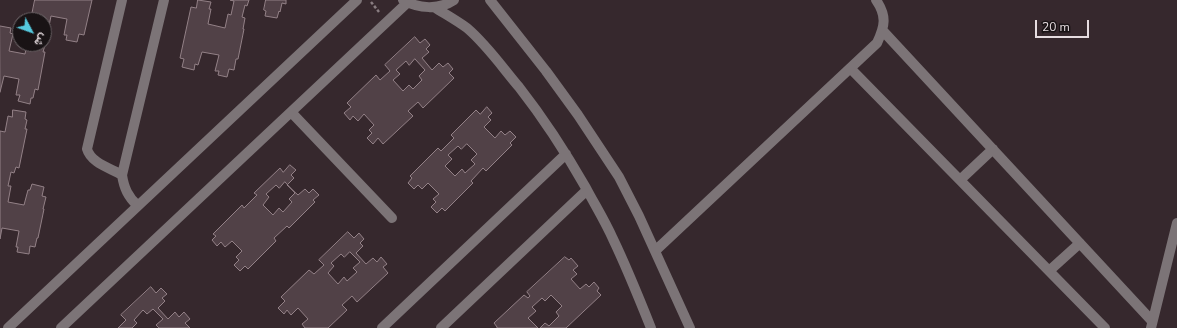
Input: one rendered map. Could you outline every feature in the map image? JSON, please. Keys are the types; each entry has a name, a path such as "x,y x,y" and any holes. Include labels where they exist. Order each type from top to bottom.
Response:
{"street":[{"path":"122,0 87,148 90,155 95,160 122,175"},
{"path":"138,206 131,200 126,192 122,175 164,0"},
{"path":"8,328 357,0"},
{"path":"61,328 292,112 405,1 418,6 434,7 448,4 454,0"},
{"path":"490,0 546,71 619,177 639,216 690,328"},
{"path":"655,252 877,43 883,31 884,22 883,13 876,0"},
{"path":"434,7 451,17 481,41 529,101 566,154 595,202 613,238 651,328"},
{"path":"883,31 1080,243 1151,324"},
{"path":"851,69 1105,328"},
{"path":"292,112 392,218"},
{"path":"960,180 993,149"},
{"path":"382,328 566,154"},
{"path":"441,328 587,190"},
{"path":"1151,324 1177,223"},
{"path":"1049,271 1080,243"}],"building":[{"path":"35,0 92,0 84,35 79,34 77,42 66,40 67,35 64,35 67,19 52,16 52,12 33,12"},
{"path":"198,0 211,2 208,24 225,28 228,14 231,15 234,1 230,0 249,0 247,6 245,5 242,17 245,18 244,29 238,59 236,59 234,70 229,69 227,77 218,75 219,71 215,71 219,55 202,52 198,65 195,64 194,70 182,67 184,59 180,58 191,7 196,8"},
{"path":"266,0 286,0 286,4 282,3 277,18 265,16 266,11 264,10"},
{"path":"0,26 11,28 10,33 12,34 12,38 9,51 25,54 25,52 45,52 38,90 35,89 30,104 18,101 20,95 16,95 19,79 4,76 0,92"},
{"path":"415,37 420,43 425,39 430,45 426,49 429,52 422,58 432,70 439,63 443,67 448,63 453,69 449,73 454,78 423,108 418,102 408,111 413,116 383,144 378,138 373,144 367,138 372,133 369,130 374,125 364,114 358,121 353,116 350,120 344,113 351,107 347,103 376,75 380,80 390,71 385,65","holes":["415,59 425,70 419,76 422,80 413,89 409,85 403,91 393,80 400,74 396,70 406,61 409,65"]},
{"path":"487,107 492,113 488,117 491,120 484,127 495,138 501,131 505,135 510,131 516,137 510,143 512,145 486,171 483,168 471,181 473,183 445,211 442,208 437,213 431,207 436,202 433,199 439,194 428,183 422,189 418,185 414,189 408,183 412,178 410,176 438,148 441,151 454,138 451,135 476,110 480,114","holes":["467,144 477,154 471,160 475,164 465,173 462,169 455,176 445,166 452,159 448,155 458,146 461,149"]},
{"path":"13,110 26,112 25,119 27,120 25,129 27,129 19,168 16,167 14,173 11,172 8,186 11,186 8,202 24,205 28,190 30,190 32,184 44,187 42,196 46,197 38,238 35,247 30,246 29,254 17,252 18,247 16,247 19,231 2,228 0,239 0,131 5,132 8,116 12,117"},
{"path":"290,165 296,170 291,175 294,178 287,185 285,182 279,188 276,185 266,194 269,197 263,205 273,215 279,208 283,212 292,202 289,199 295,193 291,189 298,195 305,189 309,193 313,189 319,195 313,200 315,202 289,228 287,226 274,238 276,241 248,269 245,266 240,271 234,265 239,260 236,257 242,251 232,241 225,247 221,242 217,246 212,240 216,236 213,234 242,205 244,208 257,195 254,193 280,168 283,172"},
{"path":"348,232 354,238 359,233 364,239 360,243 363,246 356,253 366,264 373,258 377,262 381,257 387,264 383,267 388,273 357,302 352,296 342,305 347,310 328,328 305,328 302,324 308,319 298,308 291,315 287,310 284,314 278,308 285,301 281,297 309,270 314,274 324,265 319,260","holes":["350,252 360,262 353,268 357,272 347,281 344,277 338,284 328,273 334,266 331,263 341,254 344,257"]},
{"path":"565,257 569,260 571,258 578,266 573,270 577,274 571,279 580,289 586,284 589,287 594,282 599,288 597,291 601,295 566,328 540,328 545,323 549,326 559,316 556,312 562,306 551,295 545,301 542,298 532,307 536,311 528,318 538,328 497,328 494,323 524,295 528,298 530,296 527,292"},
{"path":"151,287 156,293 161,288 167,294 162,298 165,301 158,308 168,319 175,312 179,317 184,312 190,319 185,323 190,328 159,328 156,325 163,319 153,309 147,314 143,310 134,320 137,323 132,328 118,328 126,320 121,315"}]}
